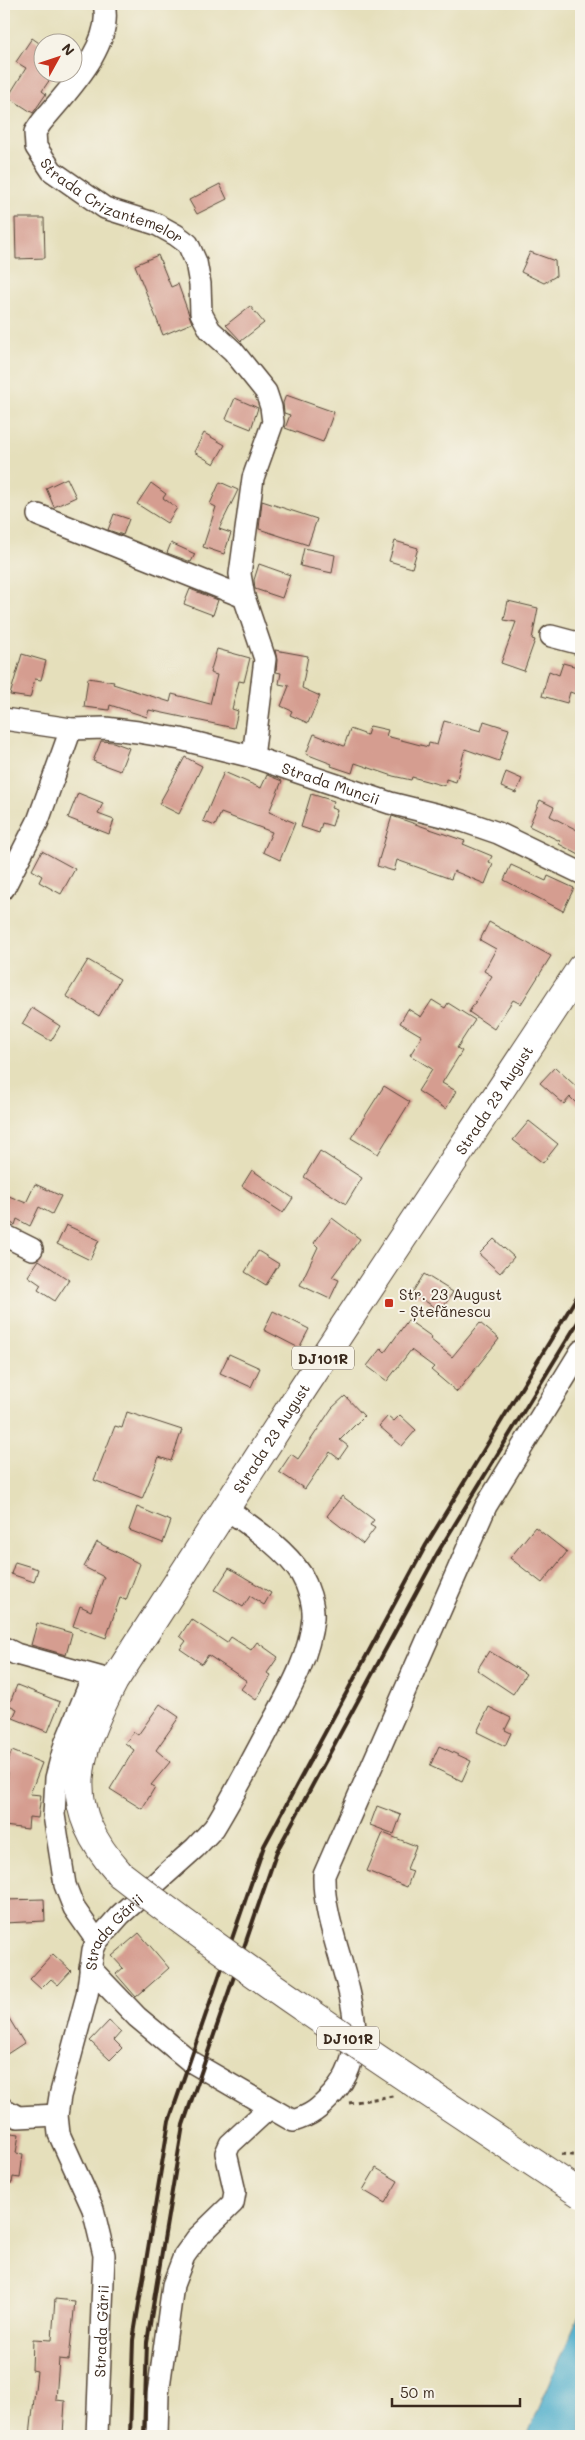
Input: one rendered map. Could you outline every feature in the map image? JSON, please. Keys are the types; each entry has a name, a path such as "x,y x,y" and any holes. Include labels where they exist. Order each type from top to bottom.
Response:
{"main road":[{"name":"Strada 23 August","path":"581,968 304,1387 227,1509 103,1678 82,1755 80,1783 82,1809 93,1840 120,1874 187,1926 272,1986 581,2194"}],"street":[{"name":"Strada Crizantemelor","path":"104,4 107,14 94,57 35,132 36,147 52,171 105,208 156,224 188,244 196,262 200,284 199,304 205,321 210,330 233,351 266,392 273,422 253,478 240,574 244,597 265,659 253,757"},
{"path":"38,515 244,597"},
{"path":"551,636 581,644"},
{"name":"Strada Muncii","path":"4,719 71,729 105,728 180,739 253,757 390,803 464,821 490,830 581,873"},
{"path":"4,888 38,822 71,729"},
{"path":"4,1235 32,1250"},
{"path":"90,1968 137,2017 190,2061 293,2121 311,2115 340,2086 349,2065 356,2032 352,2003 329,1920 324,1890 324,1875 486,1506 581,1351"},
{"name":"Strada Gării","path":"97,2436 104,2255 93,2209 59,2134 57,2115 60,2096 87,1996 93,1950 97,1941 120,1915 195,1848 214,1828 278,1712 306,1652 313,1616 311,1600 301,1575 284,1554 262,1534 227,1509"},
{"path":"4,1648 16,1654 103,1678 65,1744 56,1778 54,1815 65,1885 74,1908 97,1941"},
{"path":"157,2436 158,2394 173,2285 184,2256 197,2238 234,2203 235,2192 226,2153 230,2144 269,2108"},
{"path":"4,2109 18,2117 57,2115"}],"water":[{"path":"581,2310 581,2436 527,2436"}],"building":[{"path":"32,38 32,82 48,82 42,91 46,94 33,113 8,97 26,68 16,62"},
{"path":"220,184 227,199 197,214 189,200"},
{"path":"15,218 44,218 45,258 16,259"},
{"path":"530,252 555,261 556,276 544,283 521,272"},
{"path":"158,255 171,287 178,284 192,323 163,335 135,265"},
{"path":"250,306 264,323 241,341 226,325"},
{"path":"286,395 334,412 323,442 285,428 290,415 284,413 283,403"},
{"path":"235,398 258,408 251,429 226,419"},
{"path":"204,433 225,445 214,464 194,452"},
{"path":"67,478 76,497 54,507 46,488"},
{"path":"220,482 238,490 219,529 231,533 224,554 203,547 216,507 210,504"},
{"path":"151,483 166,494 163,498 177,508 167,523 137,504"},
{"path":"262,501 317,519 308,545 259,529"},
{"path":"114,514 129,519 123,535 108,530"},
{"path":"395,541 418,548 412,568 389,561"},
{"path":"171,543 195,554 191,562 167,553"},
{"path":"304,548 335,555 332,573 300,566"},
{"path":"259,564 290,575 282,598 255,589 254,580"},
{"path":"190,589 218,600 213,615 184,604"},
{"path":"508,601 538,608 532,639 535,640 524,671 501,663 516,622 504,620"},
{"path":"217,649 250,658 244,682 239,681 232,709 238,711 234,728 149,710 147,717 110,705 109,710 84,707 88,678 114,682 113,684 170,702 172,694 210,704 217,675 210,673"},
{"path":"275,650 308,656 302,688 320,696 308,723 290,715 292,711 281,706 289,686 279,684 281,673 276,672 277,660"},
{"path":"22,654 46,661 41,680 35,679 30,698 10,695"},
{"path":"563,663 581,668 581,696 570,692 567,703 542,696 549,671 559,675"},
{"path":"444,721 481,731 484,721 509,729 499,761 465,749 456,782 446,779 445,786 412,777 411,780 393,776 355,763 352,773 331,766 332,764 306,754 314,734 344,746 350,729 367,735 370,726 388,730 386,736 428,747 429,743 437,745"},
{"path":"101,741 113,742 129,748 120,771 93,761"},
{"path":"185,757 202,766 179,814 159,804"},
{"path":"224,772 261,788 267,775 282,781 269,812 295,823 280,860 263,852 272,832 221,813 215,826 203,821"},
{"path":"506,772 522,779 516,793 501,787"},
{"path":"78,793 103,803 98,814 114,820 109,834 68,818"},
{"path":"311,794 334,801 331,808 337,810 332,826 322,823 319,833 301,827"},
{"path":"540,800 554,807 550,816 581,832 581,856 559,844 560,841 529,826"},
{"path":"392,816 465,841 463,844 492,856 489,862 493,864 485,884 454,871 451,879 397,860 394,871 377,866"},
{"path":"42,851 75,869 61,894 39,882 42,876 32,870"},
{"path":"511,865 546,881 548,876 574,888 563,911 504,880"},
{"path":"489,922 551,956 521,1004 513,1000 494,1029 469,1012 492,976 484,971 496,949 480,940"},
{"path":"88,960 120,979 99,1016 66,996"},
{"path":"432,1000 445,1008 448,1003 475,1020 457,1048 462,1051 442,1083 456,1091 446,1109 418,1091 432,1069 410,1055 422,1036 400,1023 408,1009 421,1017"},
{"path":"32,1008 60,1026 51,1041 22,1024"},
{"path":"555,1067 581,1091 581,1108 570,1097 564,1104 540,1083"},
{"path":"384,1086 410,1102 378,1154 351,1138"},
{"path":"529,1121 558,1144 543,1163 513,1140"},
{"path":"320,1151 362,1178 346,1204 304,1177"},
{"path":"252,1170 293,1198 283,1213 242,1186"},
{"path":"35,1184 61,1196 52,1214 39,1207 30,1226 17,1219 15,1225 4,1220 4,1194 26,1203"},
{"path":"332,1218 360,1239 332,1277 339,1280 330,1299 300,1285 318,1247 314,1243"},
{"path":"66,1225 99,1240 90,1260 57,1244"},
{"path":"494,1239 514,1257 500,1273 479,1254"},
{"path":"258,1251 279,1264 266,1285 245,1272"},
{"path":"39,1260 69,1280 55,1301 38,1290 41,1285 28,1276"},
{"path":"424,1274 453,1292 441,1311 412,1293"},
{"path":"273,1311 309,1329 299,1348 264,1330"},
{"path":"408,1320 432,1337 430,1339 452,1357 480,1323 499,1339 457,1392 431,1370 434,1367 411,1350 387,1381 367,1366 381,1348 385,1352"},
{"path":"229,1354 260,1368 251,1387 220,1373"},
{"path":"345,1396 364,1416 340,1440 348,1446 339,1459 330,1452 305,1489 279,1472 291,1454 298,1459 332,1408"},
{"path":"127,1412 182,1430 171,1461 159,1457 142,1499 94,1480 115,1426 122,1428"},
{"path":"400,1415 416,1430 402,1446 379,1426 388,1416 394,1421"},
{"path":"342,1496 374,1520 370,1525 375,1528 363,1544 327,1516"},
{"path":"137,1507 171,1521 163,1543 129,1530"},
{"path":"535,1527 567,1552 542,1583 510,1558"},
{"path":"97,1542 140,1564 126,1600 120,1598 106,1638 73,1626 80,1606 91,1611 104,1577 84,1567"},
{"path":"15,1562 38,1569 34,1582 11,1574"},
{"path":"229,1568 271,1593 264,1605 250,1596 243,1607 215,1590"},
{"path":"191,1619 227,1643 231,1637 251,1650 257,1642 278,1657 267,1673 271,1676 256,1700 241,1689 247,1681 208,1655 202,1664 180,1649 186,1641 180,1636"},
{"path":"37,1623 72,1633 66,1655 31,1645"},
{"path":"489,1651 526,1674 513,1694 477,1670"},
{"path":"17,1685 60,1702 48,1732 13,1718 17,1709 9,1705"},
{"path":"160,1704 179,1717 156,1750 170,1762 151,1785 155,1787 142,1809 110,1789 134,1750 125,1743 134,1732 138,1735"},
{"path":"489,1707 511,1718 505,1730 511,1733 505,1746 477,1732"},
{"path":"439,1746 471,1761 462,1781 430,1766"},
{"path":"12,1751 42,1763 30,1794 41,1795 38,1818 29,1817 28,1829 4,1826 8,1772 4,1770"},
{"path":"377,1806 401,1815 394,1834 370,1825"},
{"path":"383,1833 416,1846 407,1869 413,1871 407,1887 367,1871"},
{"path":"44,1899 45,1921 4,1923 4,1900"},
{"path":"139,1933 169,1968 136,1997 116,1974 123,1968 112,1956"},
{"path":"53,1954 71,1971 58,1985 51,1979 41,1989 30,1979"},
{"path":"4,2010 24,2043 4,2056"},
{"path":"109,2021 121,2032 114,2040 122,2048 110,2060 90,2041"},
{"path":"4,2132 19,2134 16,2153 23,2154 20,2178 13,2177 12,2183 4,2183"},
{"path":"376,2168 398,2181 385,2203 363,2190"},
{"path":"55,2299 75,2301 69,2360 59,2359 56,2400 65,2401 63,2436 30,2436 37,2371 32,2370 33,2339 52,2340"}],"railway":[{"path":"130,2436 133,2340 169,2121 264,1846 426,1545 581,1290"},
{"path":"144,2436 147,2342 183,2125 277,1851 438,1552 581,1317"}],"place":[{"name":"Str. 23 August - Ștefănescu","path":"389,1303"}]}
